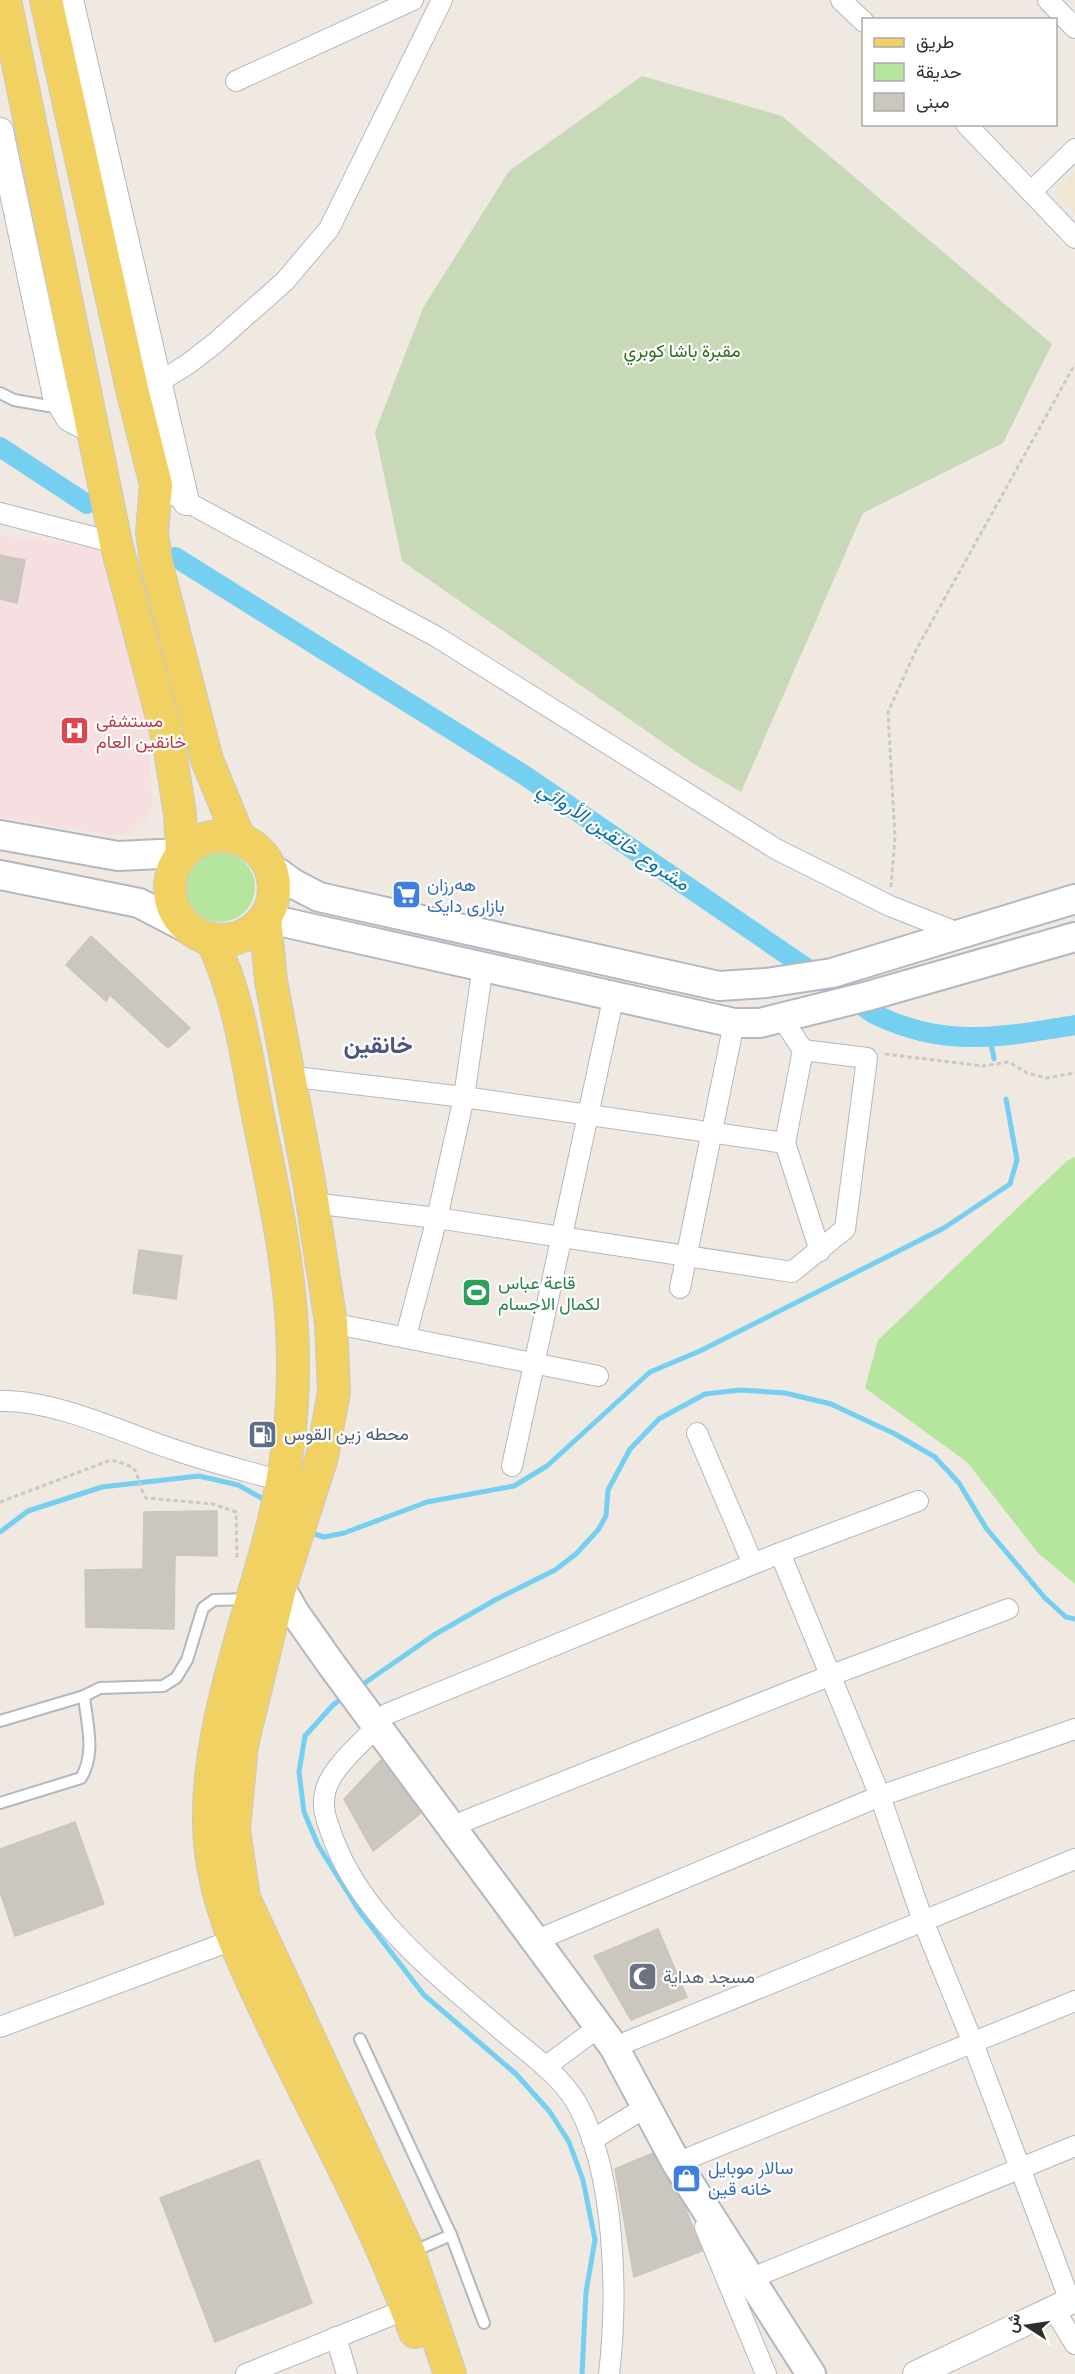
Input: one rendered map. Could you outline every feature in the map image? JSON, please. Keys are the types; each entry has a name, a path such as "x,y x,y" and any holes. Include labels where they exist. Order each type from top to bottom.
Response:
{"main road":[{"path":"46,0 145,385 156,485 152,532 156,562 207,760 239,838"},
{"path":"3,1 116,543 169,744 180,814 182,853"},
{"path":"0,835 118,856 182,853"},
{"path":"0,875 139,903 201,934 242,937 265,918 273,902 274,884 270,867 263,854 239,838 224,835 208,837 194,843 182,853 173,868 170,893 178,916 201,934 234,992 273,1190 291,1318 294,1365 293,1403 277,1544 237,1783 234,1829 244,1898 409,2253 450,2374"},
{"path":"270,867 318,897 719,986 819,975 1075,899"},
{"path":"265,918 734,1023 760,1023 868,996 1075,937"},
{"path":"265,918 271,981 310,1192 331,1323 334,1361 330,1421 322,1457 277,1544 222,1714 215,1752 209,1818 214,1870 233,1940 361,2206 407,2309 429,2374"},
{"path":"734,1023 735,986"},
{"path":"273,1190 310,1192"},
{"path":"294,1365 334,1361"},
{"path":"277,1544 338,1659 614,2047 646,2107 764,2273 830,2374"},
{"path":"379,1715 465,1821 627,2042 688,2166 812,2374"}],"street":[{"path":"70,0 145,385 186,502"},
{"path":"236,81 414,0"},
{"path":"145,385 188,364 248,315 292,273 329,230 442,0"},
{"path":"841,0 862,20"},
{"path":"1048,0 1075,28"},
{"path":"968,126 1075,238"},
{"path":"0,131 56,396 61,408 75,422 92,430"},
{"path":"1032,191 1075,148"},
{"path":"156,485 437,637 776,849 890,906 961,934"},
{"path":"0,513 116,543"},
{"path":"406,1336 437,1218 464,1097 483,965"},
{"path":"512,1467 614,995"},
{"path":"782,1017 803,1050 785,1143 820,1251"},
{"path":"680,1288 688,1258 711,1131 734,1023"},
{"path":"310,1192 437,1218 792,1272 844,1229 867,1058 803,1050"},
{"path":"287,1076 588,1113 785,1143"},
{"path":"331,1323 406,1336 598,1376"},
{"path":"0,1401 16,1400 54,1408 179,1452 277,1544"},
{"path":"697,1433 753,1564"},
{"path":"609,2374 615,2291 612,2257 600,2168 592,2140 576,2102 545,2067 467,2000 377,1913 344,1864 326,1817 323,1799 331,1778 379,1715 780,1553 918,1501"},
{"path":"780,1553 880,1796 923,1921 1021,2168 1066,2303 1075,2344"},
{"path":"465,1821 829,1676 1008,1609"},
{"path":"549,1935 880,1796 1075,1729"},
{"path":"627,2042 1075,1859"},
{"path":"0,2027 233,1940"},
{"path":"766,2374 688,2166 1075,2001"},
{"path":"545,2067 599,2027"},
{"path":"592,2140 646,2107"},
{"path":"764,2273 1075,2146"},
{"path":"916,2374 1066,2303"},
{"path":"249,2373 407,2309"},
{"path":"336,2337 347,2374"}],"lane":[{"path":"0,393 14,400 61,408"},
{"path":"0,1721 84,1696 100,1688 163,1686 176,1678 187,1660 203,1608 277,1544"},
{"path":"0,1803 81,1779 88,1766 90,1752 84,1696"},
{"path":"360,2040 451,2235 484,2323"},
{"path":"409,2253 451,2235"}],"path":[{"path":"890,906 894,838 888,712 916,650 1075,364"},
{"path":"867,1058 879,1053 983,1066 1009,1062 1027,1073 1046,1078 1075,1073"},
{"path":"0,1502 111,1460 129,1465 139,1474 141,1490 146,1498 213,1504 236,1512 237,1569 277,1544"}],"shaded area":[{"path":"1075,172 1075,213 1054,192"},
{"name":"مستشفى خانقين العام","path":"0,535 109,549 146,677 152,804 147,818 131,832 111,835 0,817"}],"green space":[{"name":"مقبرة باشا كوبري","path":"642,76 782,116 1052,344 1003,443 863,513 741,792 694,764 402,561 375,432 423,308 509,171"},
{"path":"220,852 233,855 245,862 252,874 255,887 252,900 245,912 233,919 220,922 207,919 195,912 188,900 185,887 188,874 195,862 207,855"},
{"path":"1075,1157 1075,1584 1038,1553 967,1462 865,1388 878,1340 1067,1161"}],"building":[{"path":"0,555 25,560 17,603 0,599"},
{"path":"91,936 190,1028 168,1048 110,995 106,1001 66,965"},
{"path":"139,1250 182,1256 176,1299 133,1293"},
{"path":"217,1511 217,1556 175,1555 174,1629 86,1627 85,1570 143,1569 144,1512"},
{"path":"381,1760 421,1813 373,1851 344,1799"},
{"path":"75,1822 104,1904 15,1936 0,1892 0,1849"},
{"name":"مسجد هداية","path":"658,1929 687,1997 631,2020 594,1956"},
{"path":"653,2153 685,2207 702,2251 634,2277 615,2169"},
{"path":"259,2160 312,2303 215,2342 160,2198"}],"waterway":[{"name":"مشروع خانقين الأروائي","path":"0,447 87,504"},
{"name":"مشروع خانقين الأروائي","path":"175,557 524,775 874,1014 900,1025 949,1036 997,1036 1075,1025"},
{"path":"990,1038 994,1059"},
{"path":"308,1532 324,1537 344,1533 427,1502 514,1486 547,1466 650,1372 700,1351 944,1228 1010,1184 1017,1160 1006,1099"},
{"path":"359,1687 434,1635 495,1600 555,1570 576,1554 598,1530 606,1516 608,1490 630,1449 659,1419 705,1394 740,1390 785,1393 831,1404 895,1434 935,1457 959,1483 986,1528 1045,1598 1066,1617 1075,1619"},
{"path":"0,1532 28,1511 102,1487 199,1476 238,1485 267,1501"},
{"path":"344,1697 333,1705 305,1736 299,1772 304,1812 318,1845 360,1912 424,1995 516,2074 550,2112 569,2142 583,2180 595,2240 586,2292 582,2374"}],"place":[{"name":"مستشفى خانقين العام","path":"75,731"},
{"name":"هەرزان بازاری دایک","path":"406,895"},
{"name":"قاعة عباس لكمال الاجسام","path":"477,1293"},
{"name":"محطه زين القوس","path":"263,1434"},
{"name":"مسجد هداية","path":"642,1977"},
{"name":"سالار موبايل خانه قين","path":"687,2178"}],"district":[{"name":"خانقين","path":"378,1045"}]}
